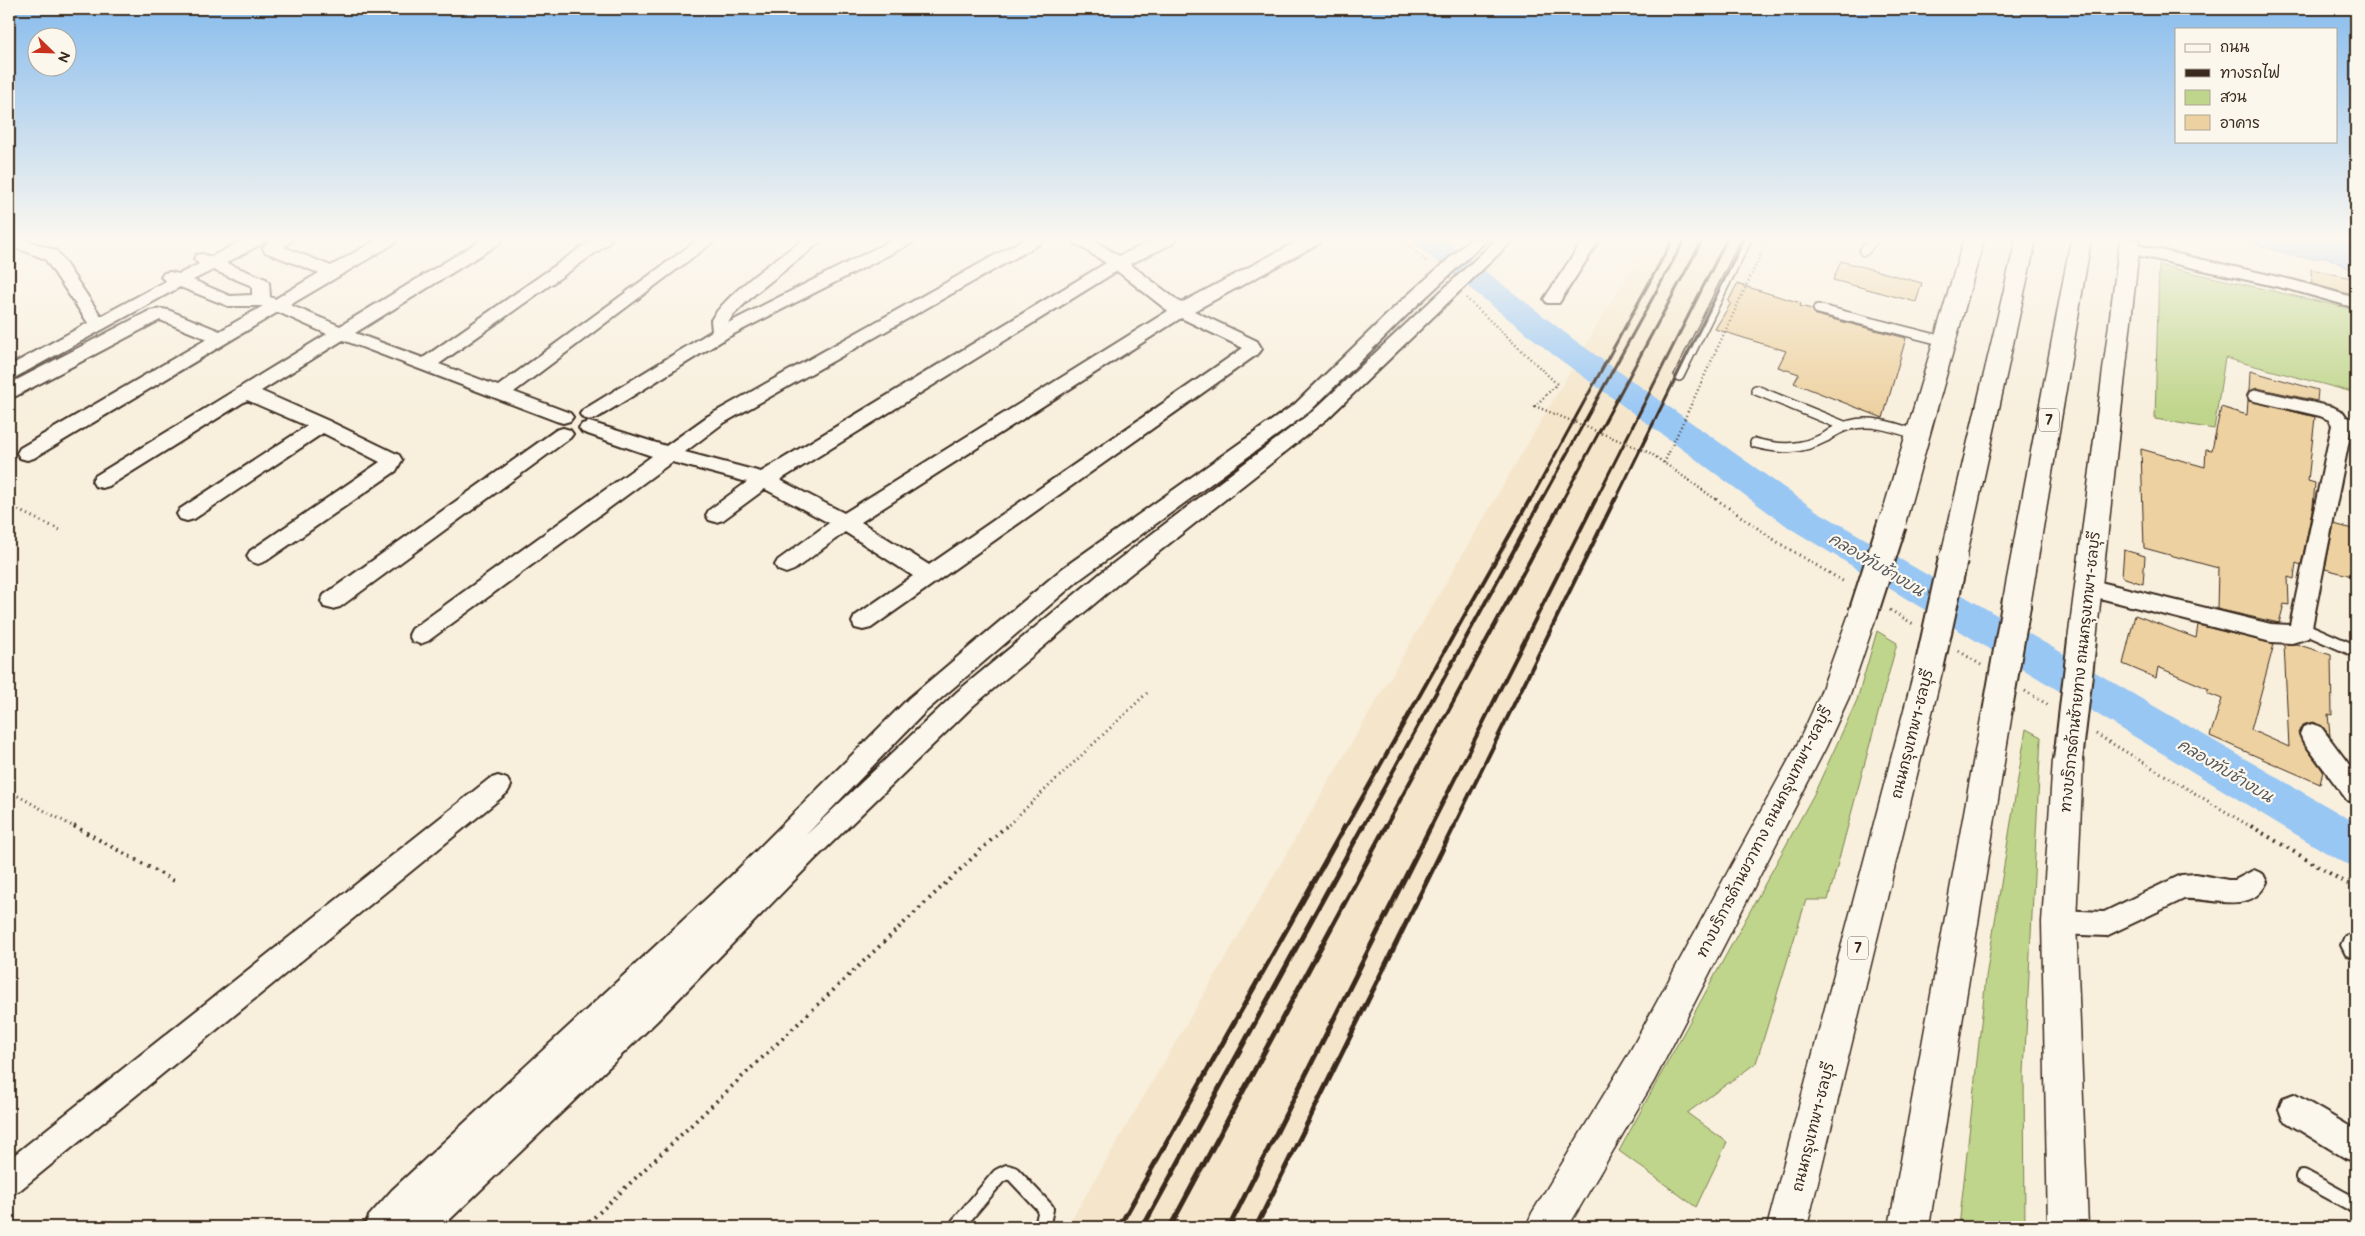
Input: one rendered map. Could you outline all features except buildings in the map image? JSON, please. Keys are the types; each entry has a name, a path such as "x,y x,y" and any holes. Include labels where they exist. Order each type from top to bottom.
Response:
{"main road":[{"name":"ทางบริการด้านขวาทาง ถนนกรุงเทพฯ-ชลบุรี","path":"1546,1227 1641,1068 1811,748 1834,697 1892,524 1957,297"},
{"name":"ถนนกรุงเทพฯ-ชลบุรี","path":"1787,1227 1929,668 2013,297"},
{"name":"7","path":"1909,1227 2071,297"},
{"name":"ทางบริการด้านซ้ายทาง ถนนกรุงเทพฯ-ชลบุรี","path":"2068,1227 2058,922 2068,760 2123,297"}],"street":[{"path":"79,297 95,320"},
{"path":"9,373 95,320 138,297"},
{"path":"217,297 228,301 269,302 342,334 426,364 499,394 563,426"},
{"path":"266,297 269,302"},
{"path":"27,453 221,338 269,302 280,297"},
{"path":"102,481 248,393 401,297"},
{"path":"426,364 521,297"},
{"path":"499,394 630,297"},
{"path":"722,333 720,327 722,317 744,297"},
{"path":"589,421 722,333 792,297"},
{"path":"420,636 716,420 932,297"},
{"path":"716,515 764,480 1064,297"},
{"path":"863,622 1252,349 1251,346 1180,311 1161,297"},
{"path":"786,564 845,522 1180,311 1206,297"},
{"path":"380,1227 403,1201 740,884 794,845 1110,578 1320,415 1337,388 1427,297"},
{"path":"1413,312 1433,297"},
{"path":"2334,297 2356,303"},
{"path":"9,392 155,315 162,314 221,338"},
{"path":"9,360 95,320"},
{"path":"419,1227 647,1011 917,705 1087,563 1302,408 1337,388"},
{"path":"248,393 322,425 392,460 389,466 258,556"},
{"path":"2258,396 2326,411 2349,422"},
{"path":"332,601 563,426 575,412 589,421 668,454 764,480 845,522 928,575"},
{"path":"2088,587 2271,633 2292,634 2300,632 2342,425 2349,422"},
{"path":"187,514 322,425"},
{"path":"1087,563 1110,578"},
{"path":"2312,734 2356,793"},
{"path":"9,1179 498,786"},
{"path":"2058,922 2106,924 2182,887 2196,886 2228,892 2240,891 2254,882"},
{"path":"2294,1109 2356,1147"}],"lane":[{"path":"1679,376 1718,297"},
{"path":"1818,309 1944,341"},
{"path":"1756,390 1844,426"},
{"path":"1755,443 1791,450 1804,448 1844,426 1871,423 1918,435"},
{"path":"2301,627 2356,651"},
{"path":"956,1227 999,1176 1007,1172 1013,1174 1046,1209 1042,1227"},
{"path":"2303,1177 2356,1206"}],"path":[{"path":"1464,297 1557,384 1535,406 1650,453"},
{"path":"1664,463 1741,297"},
{"path":"9,506 60,530"},
{"path":"584,1227 1146,693"},
{"path":"9,790 178,883"}],"shaded area":[{"path":"1614,297 1713,297 1254,1227 1067,1227"}],"green space":[{"path":"2158,297 2298,297 2356,310 2356,393 2225,358 2214,429 2155,419"},
{"path":"1877,631 1897,643 1828,900 1806,900 1756,1063 1687,1113 1727,1142 1696,1207 1619,1151 1814,794 1857,700"},
{"path":"2026,729 2041,737 2024,1073 2025,1227 1959,1227 1986,977"}],"waterway":[{"name":"คลองทับช้างบน","path":"1499,297 1562,346 1804,520 2356,847"}],"railway":[{"path":"1530,501 1642,297"},
{"path":"1541,501 1653,297"},
{"path":"1562,501 1672,297"},
{"path":"1595,501 1698,297"},
{"path":"1615,501 1716,297"},
{"path":"1345,828 1530,499"},
{"path":"1362,828 1542,499"},
{"path":"1385,828 1563,499"},
{"path":"1430,828 1596,499"},
{"path":"1453,828 1615,499"},
{"path":"1119,1227 1345,826"},
{"path":"1143,1227 1363,826"},
{"path":"1170,1227 1386,826"},
{"path":"1229,1227 1431,826"},
{"path":"1256,1227 1454,826"}]}
